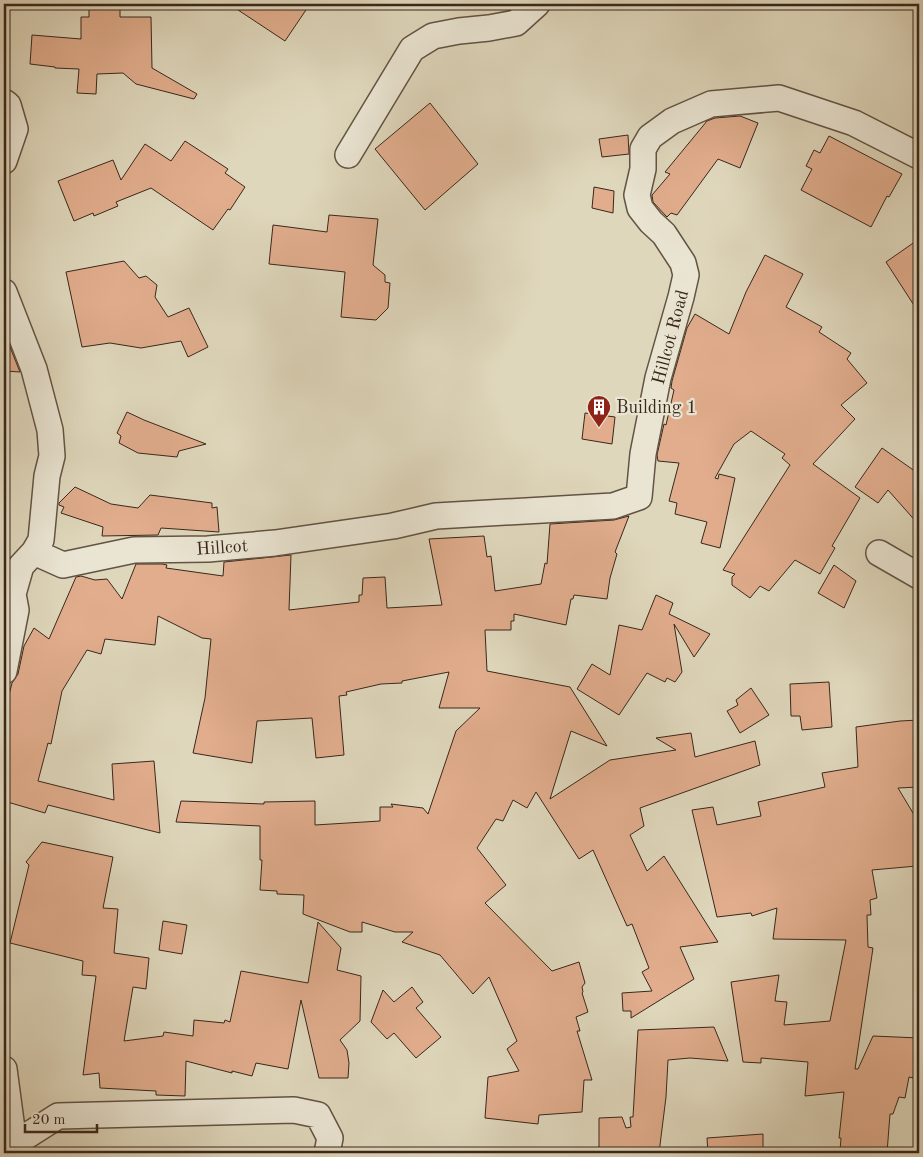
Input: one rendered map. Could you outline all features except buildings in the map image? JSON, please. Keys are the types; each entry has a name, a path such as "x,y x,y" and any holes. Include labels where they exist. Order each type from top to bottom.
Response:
{"street":[{"path":"348,155 412,49 433,36 516,24 536,4"},
{"name":"Hillcot Road","path":"643,454 658,378 686,275 683,263 664,234 640,208 637,195 643,169 643,149 650,137 678,118 711,104 779,98 854,124 919,156"},
{"path":"4,161 15,129 6,103"},
{"path":"4,292 34,369 50,430 52,456 41,540 34,552 21,566 13,594 16,610 4,671"},
{"name":"Hillcot","path":"34,552 63,565 134,550 208,549 275,543 393,526 436,516 613,506 639,498 643,454"},
{"path":"879,553 919,576"},
{"path":"4,1069 10,1149"},
{"path":"10,1149 58,1116 294,1110 318,1115 330,1138 327,1153"}],"place":[{"name":"Building 1","path":"599,428"}]}
